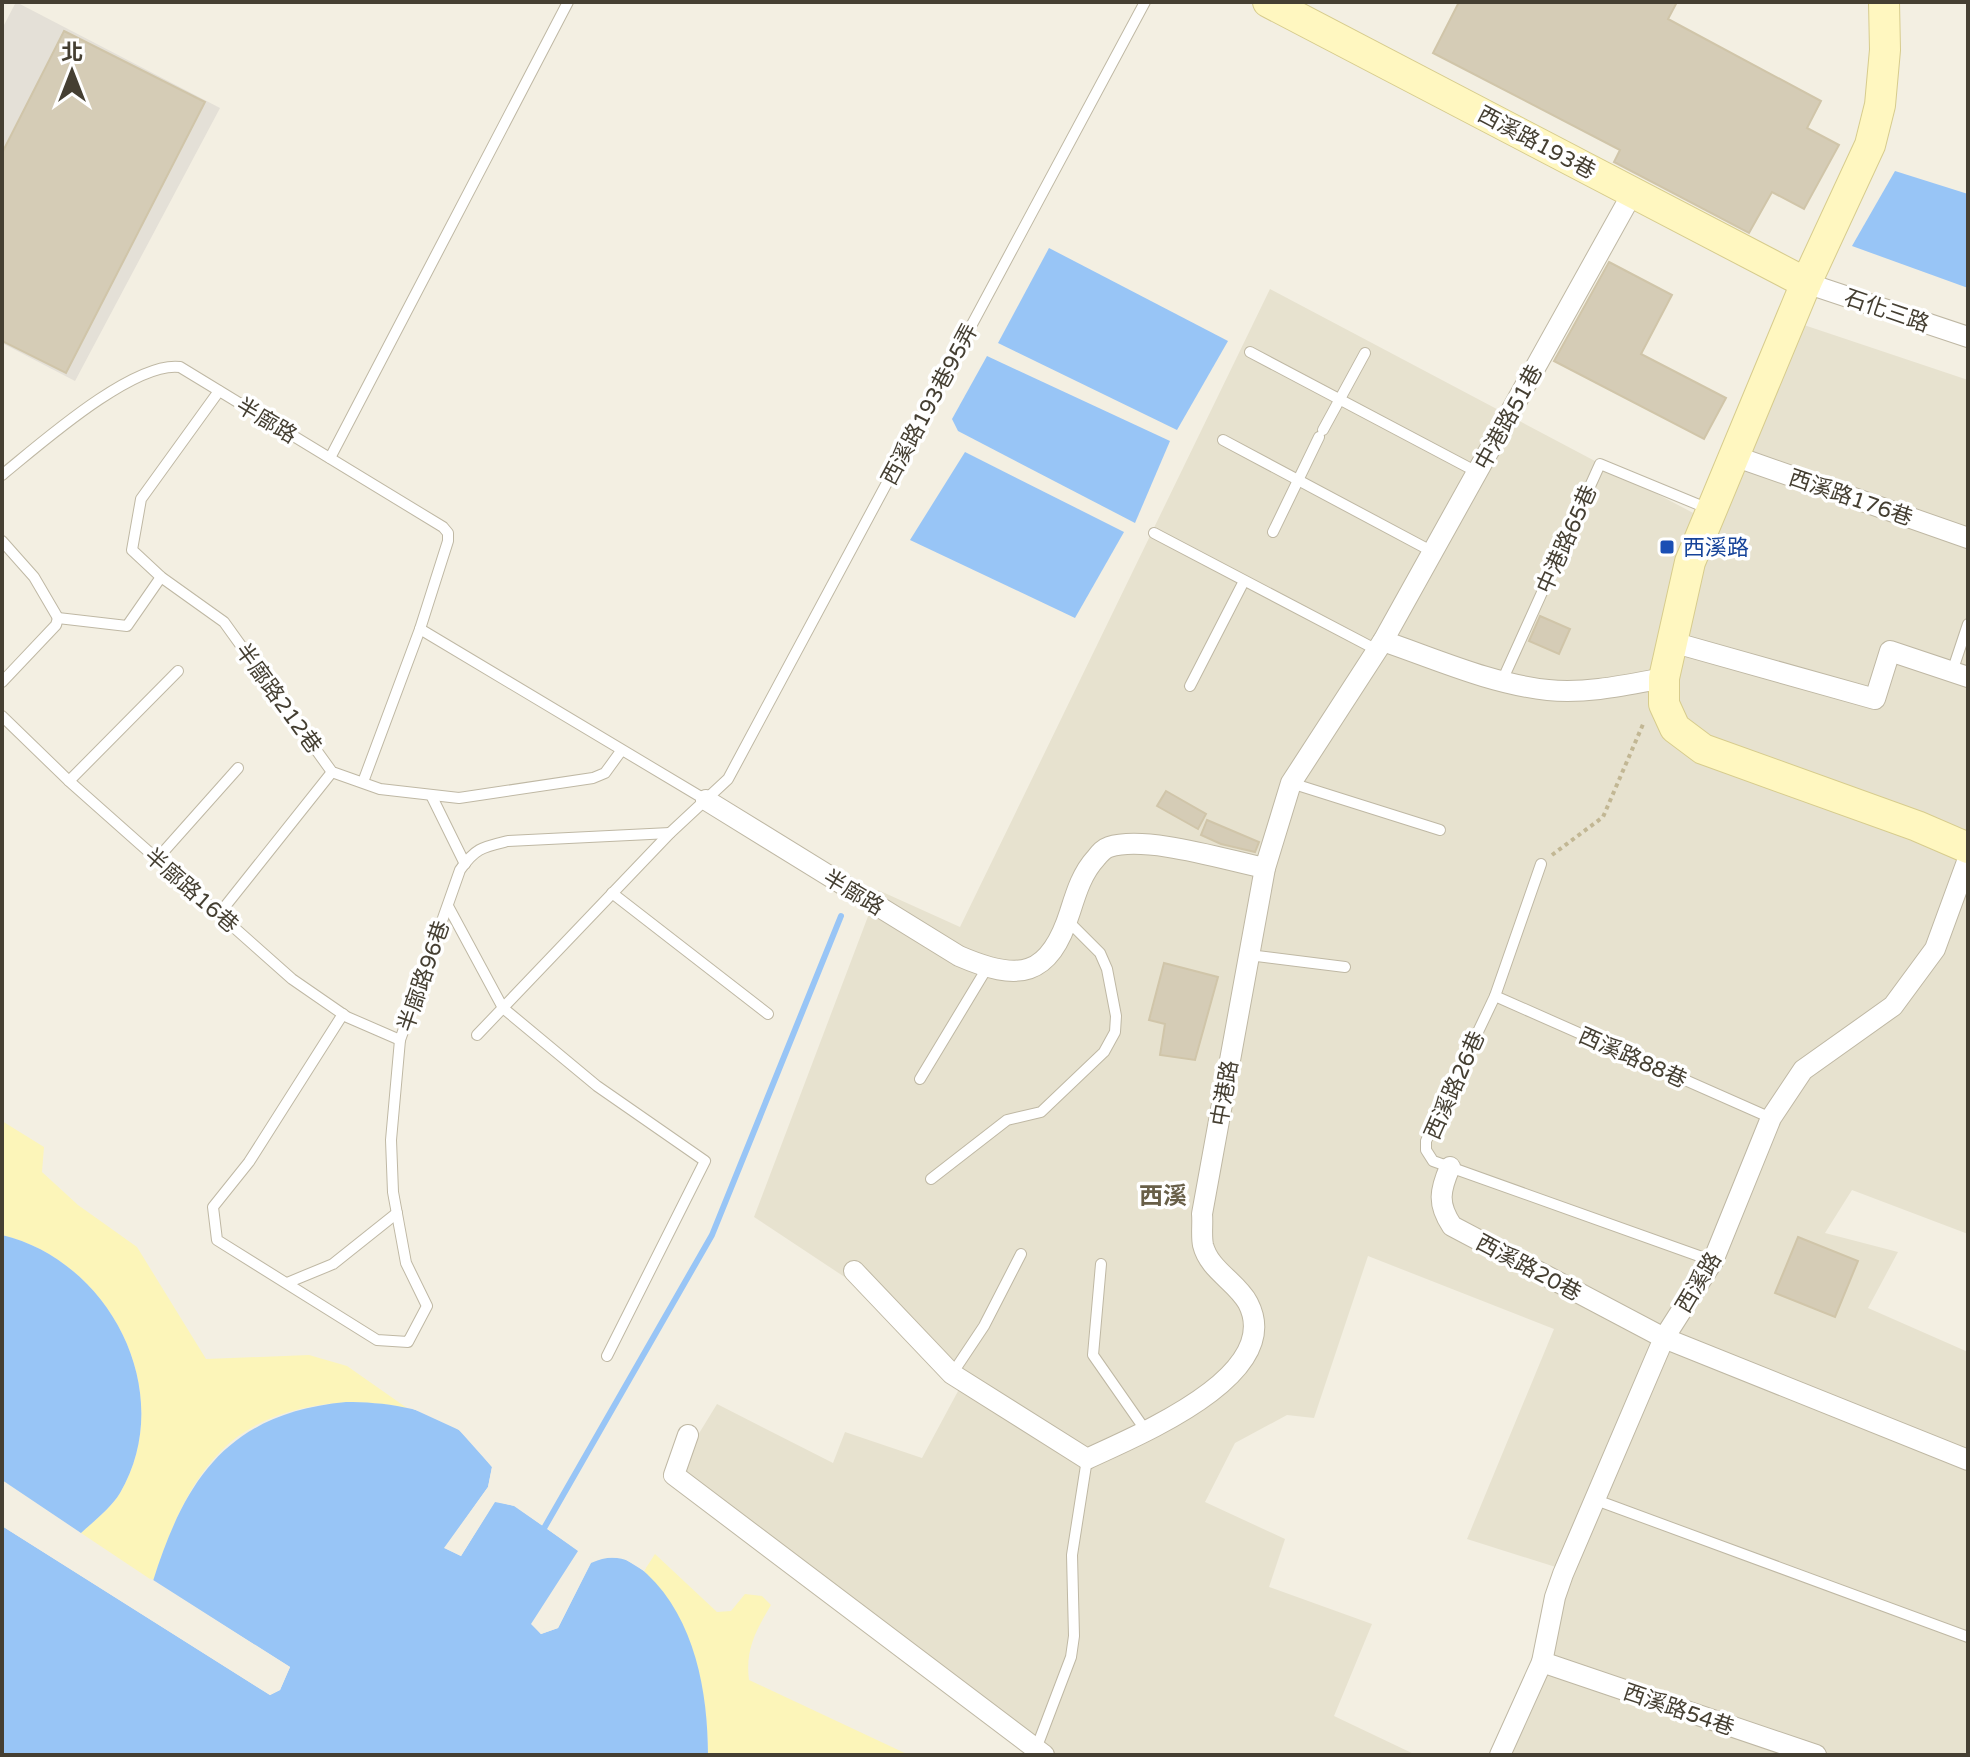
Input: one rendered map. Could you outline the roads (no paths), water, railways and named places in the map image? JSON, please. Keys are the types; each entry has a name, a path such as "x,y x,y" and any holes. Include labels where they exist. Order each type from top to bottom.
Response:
{"street":[{"name":"西溪路193巷","path":"1268,2 1806,283"},
{"path":"1884,2 1885,50 1880,105 1870,145 1806,283 1690,562 1664,678 1664,704 1675,728 1703,749 1917,826 1968,848"},
{"name":"中港路51巷","path":"1380,645 1633,192"},
{"name":"石化三路","path":"1806,283 1968,337"},
{"name":"西溪路176巷","path":"1734,456 1968,538"},
{"path":"1672,642 1875,699 1890,651 1960,675"},
{"path":"1380,645 1502,681 1549,690 1600,689 1664,678"},
{"name":"中港路","path":"1087,1459 1172,1418 1238,1369 1251,1350 1254,1333 1252,1313 1247,1301 1214,1266 1203,1246 1202,1214 1249,955 1265,868 1291,783 1380,645"},
{"name":"半廍路","path":"706,800 959,956 987,968 1015,971 1037,967 1050,956 1062,937 1088,866 1106,847 1153,845 1265,868"},
{"name":"西溪路","path":"1500,1755 1542,1662 1555,1597 1664,1338 1713,1261 1771,1118 1803,1070 1893,1006 1935,949 1968,859"},
{"name":"西溪路20巷","path":"1450,1167 1442,1185 1440,1200 1442,1212 1452,1226 1664,1338 1968,1460"},
{"path":"854,1271 952,1374 1087,1459"},
{"path":"688,1435 674,1475 1040,1752"},
{"name":"西溪路54巷","path":"1542,1662 1816,1755"}],"lane":[{"path":"330,458 568,2"},
{"name":"西溪路193巷95弄","path":"706,800 728,779 1145,2"},
{"path":"1250,352 1477,472"},
{"path":"1273,532 1321,433 1365,353"},
{"name":"半廍路","path":"2,475 72,417 141,375 159,367 180,367 443,527 448,533 448,541 420,629 363,782"},
{"name":"半廍路212巷","path":"219,391 141,499 132,550 161,577 224,622 332,772 380,789 459,798 593,778 605,773 621,751"},
{"path":"1223,440 1433,552"},
{"name":"中港路65巷","path":"1502,681 1600,464 1711,510"},
{"path":"1154,533 1244,581 1380,645"},
{"path":"2,541 34,577 58,618 56,625 2,682"},
{"path":"58,618 127,626 161,577"},
{"path":"1190,686 1244,581"},
{"path":"1960,675 1968,624"},
{"name":"半廍路","path":"420,629 706,800"},
{"path":"69,781 178,671"},
{"name":"半廍路16巷","path":"2,716 69,781 292,979 343,1014 400,1040"},
{"path":"157,859 238,768"},
{"path":"219,914 332,772"},
{"path":"1291,783 1440,830"},
{"path":"432,797 465,864"},
{"path":"477,1035 670,833 706,800"},
{"path":"465,864 472,853 508,841 670,833"},
{"name":"半廍路96巷","path":"287,1283 377,1340 408,1342 427,1306 406,1263 393,1192 391,1140 400,1040 465,864"},
{"name":"西溪路26巷","path":"1541,864 1495,996 1426,1141 1426,1150 1433,1161 1713,1261"},
{"path":"612,893 768,1014"},
{"path":"448,906 503,1008 597,1086 705,1161 607,1356"},
{"path":"931,1179 1007,1120 1041,1112 1104,1052 1115,1032 1116,1016 1107,969 1100,953 1067,920"},
{"path":"1249,955 1345,967"},
{"path":"920,1079 987,968"},
{"name":"西溪路88巷","path":"1495,996 1771,1118"},
{"path":"343,1014 249,1162 213,1207 217,1240 287,1283 333,1264 397,1213"},
{"path":"952,1374 984,1326 1021,1254"},
{"path":"1101,1264 1093,1355 1146,1431"},
{"path":"1040,1752 1071,1657 1074,1636 1072,1555 1087,1459"},
{"path":"1596,1500 1968,1637"}],"water":[{"path":"1895,171 1968,194 1968,288 1852,246"},
{"path":"1049,248 1228,341 1177,430 998,343"},
{"path":"987,356 1170,441 1135,523 958,431 952,419"},
{"path":"965,452 1124,532 1075,618 910,540"},
{"path":"2,1235 41,1249 75,1272 103,1302 124,1337 137,1375 141,1415 136,1455 116,1499 81,1533 2,1480"},
{"path":"346,1402 390,1405 434,1416 459,1430 492,1467 488,1487 445,1548 461,1556 495,1501 514,1506 579,1551 532,1624 541,1634 558,1628 591,1563 607,1558 621,1559 647,1574 677,1612 696,1658 705,1706 708,1755 2,1755 2,1526 270,1695 280,1690 290,1667 153,1581 181,1510 218,1456 243,1436 272,1420 306,1409"}],"waterway":[{"path":"543,1530 712,1235 841,916"}],"place":[{"name":"西溪路","path":"1667,547"}],"district":[{"name":"西溪","path":"1163,1196"}]}
